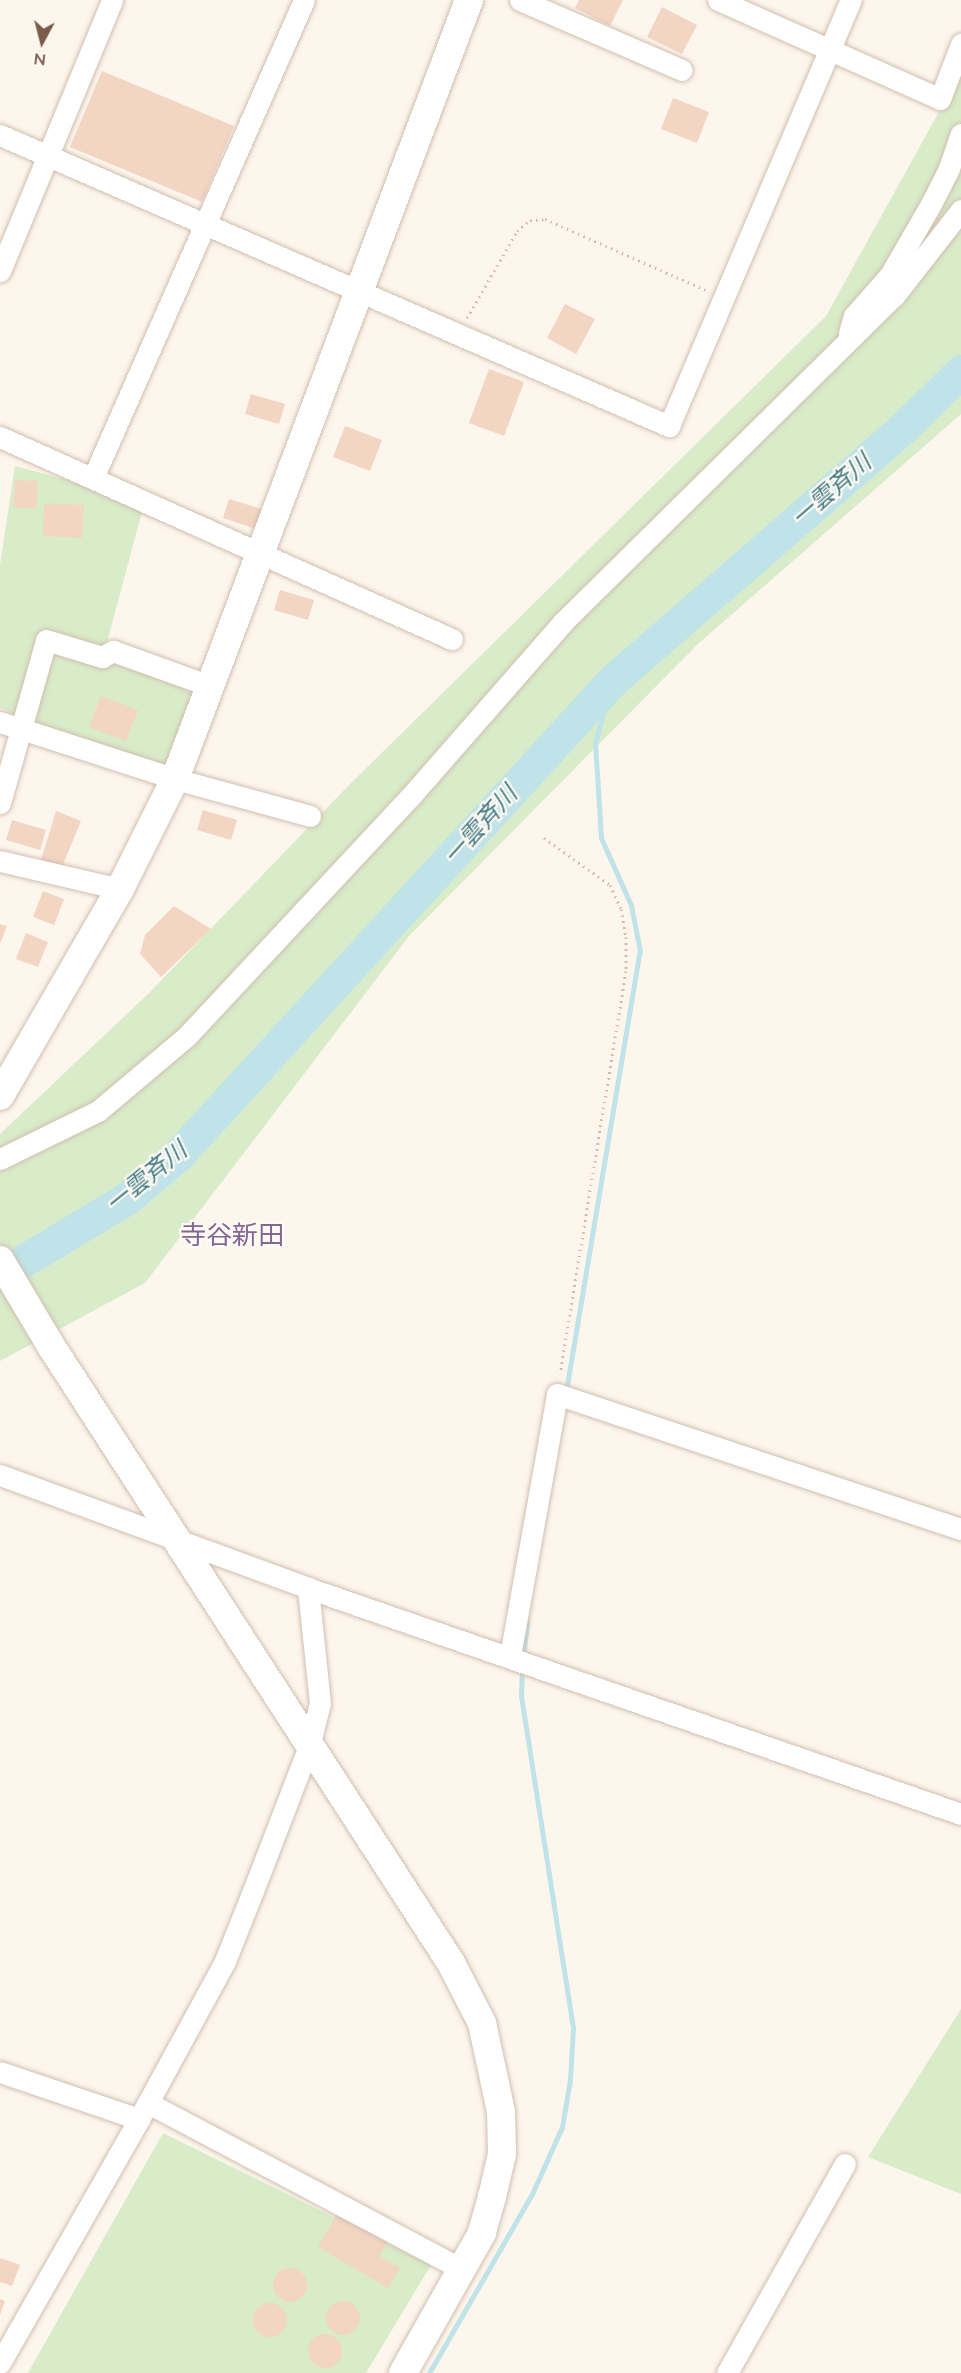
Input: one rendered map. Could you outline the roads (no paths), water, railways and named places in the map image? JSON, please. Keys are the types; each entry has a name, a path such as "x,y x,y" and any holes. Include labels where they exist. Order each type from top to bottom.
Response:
{"street":[{"path":"0,271 112,0"},
{"path":"93,478 304,0"},
{"path":"0,1096 120,889 175,779 469,0"},
{"path":"520,0 682,70"},
{"path":"718,0 940,99 961,44"},
{"path":"0,135 358,293 669,426 851,0"},
{"path":"847,342 854,316 890,275 931,204 948,171 961,134"},
{"path":"0,1159 98,1111 187,1036 410,797 563,622 894,296 961,210"},
{"path":"0,437 261,551 452,639"},
{"path":"0,803 46,640 102,657 113,651 210,686"},
{"path":"0,722 21,731 175,779 310,816"},
{"path":"0,861 120,889"},
{"path":"0,1260 51,1346 451,1963 482,2023 501,2112 502,2154 482,2233 403,2373"},
{"path":"510,1656 556,1394 961,1529"},
{"path":"0,1475 308,1588 542,1667 961,1814"},
{"path":"0,2363 225,1961 310,1743 320,1703 308,1588"},
{"path":"0,2072 143,2111 461,2269"},
{"path":"727,2373 845,2164"}],"waterway":[{"name":"一雲斉川","path":"0,1275 127,1198 177,1156 612,681 904,427 961,371"},
{"path":"566,1391 640,951 631,905 601,838 595,743 612,681"},
{"path":"523,1657 527,1622"},
{"path":"429,2373 532,2194 562,2127 570,2079 573,2028 521,1695 522,1667"}],"district":[{"name":"寺谷新田","path":"232,1235"}]}
